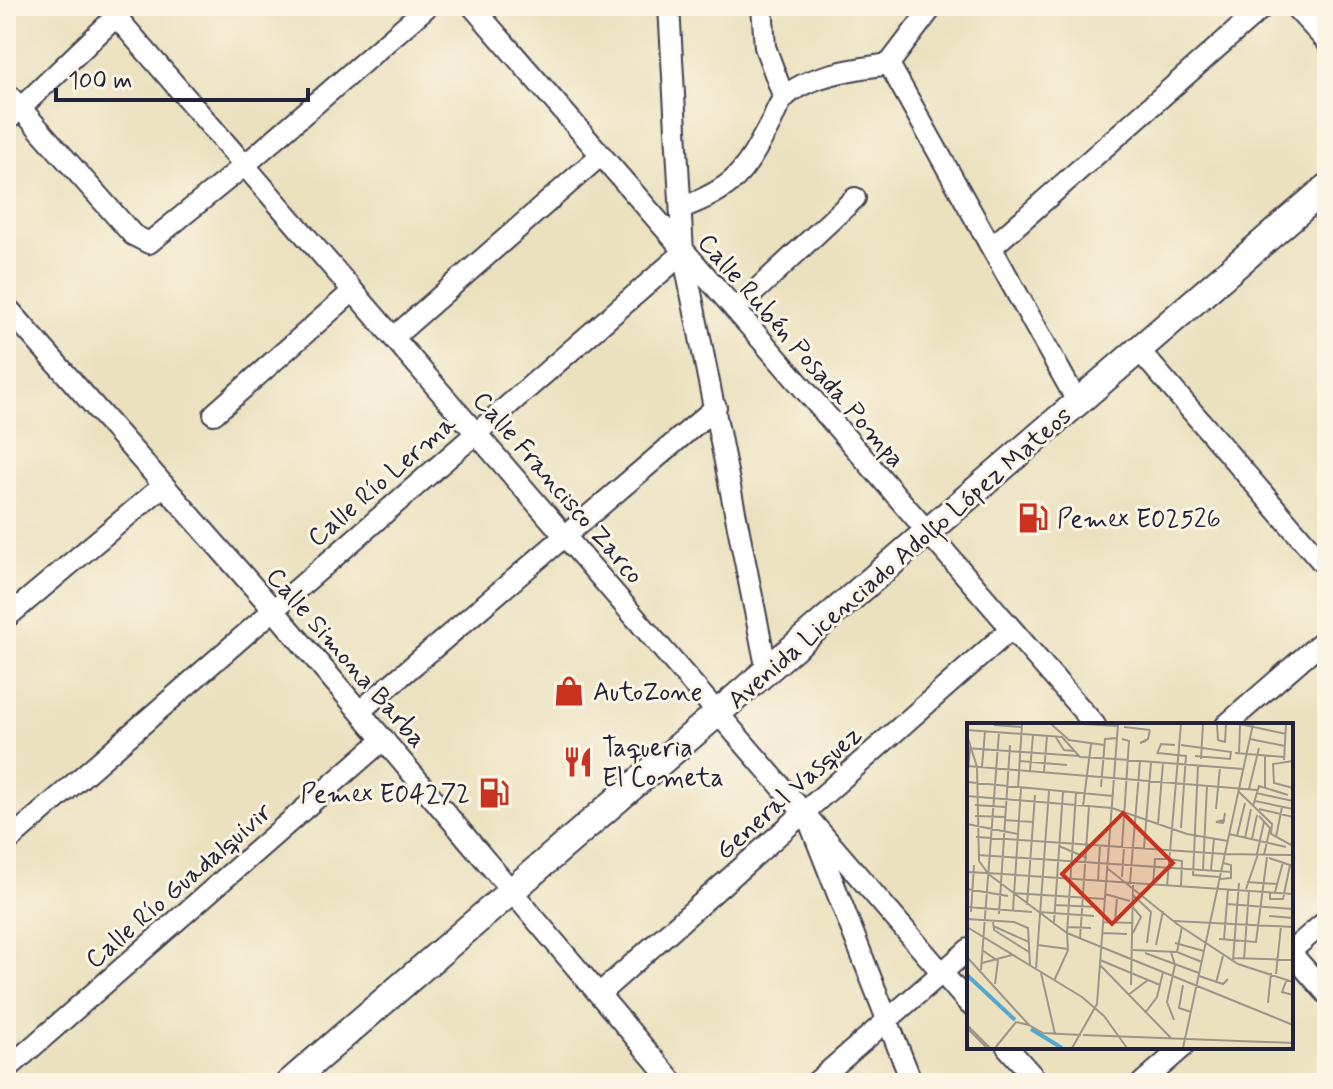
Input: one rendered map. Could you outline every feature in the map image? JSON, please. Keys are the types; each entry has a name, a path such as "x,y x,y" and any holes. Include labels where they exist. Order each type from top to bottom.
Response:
{"main road":[{"name":"Avenida Licenciado Adolfo López Mateos","path":"289,1083 1327,187"}],"street":[{"path":"6,92 13,115 144,243 154,241 428,6"},
{"name":"Calle Rubén Posada Pompa","path":"472,6 1093,723"},
{"path":"669,6 683,253 767,671"},
{"path":"762,6 765,47 772,74 784,98"},
{"path":"681,208 717,194 736,179 784,98 812,82 844,71 889,64 919,15 933,6"},
{"path":"992,247 1264,6"},
{"path":"1294,6 1327,42"},
{"path":"13,115 117,9"},
{"name":"Calle Francisco Zarco","path":"117,9 245,165 806,811 967,1002"},
{"path":"889,64 1078,403"},
{"path":"394,337 601,155"},
{"path":"735,310 855,198"},
{"name":"Calle Río Lerma","path":"6,843 683,253"},
{"path":"214,414 353,291"},
{"name":"Calle Simona Barba","path":"6,306 272,608 674,1083"},
{"path":"1139,350 1327,568"},
{"path":"360,711 716,407"},
{"path":"6,618 164,485"},
{"name":"General Vasquez","path":"599,994 1011,629"},
{"path":"1228,723 1327,637"},
{"name":"Calle Río Guadalquivir","path":"6,1070 384,739"},
{"path":"806,811 912,1083"},
{"path":"1293,950 1327,920"},
{"path":"815,1083 967,951"},
{"path":"1293,954 1327,994"},
{"path":"1009,1049 1039,1083"},
{"path":"1142,1083 1181,1049"}],"place":[{"name":"Pemex E02526","path":"1033,518"},
{"name":"AutoZone","path":"569,691"},
{"name":"Taqueria El Cometa","path":"578,762"},
{"name":"Pemex E04272","path":"494,793"}]}
